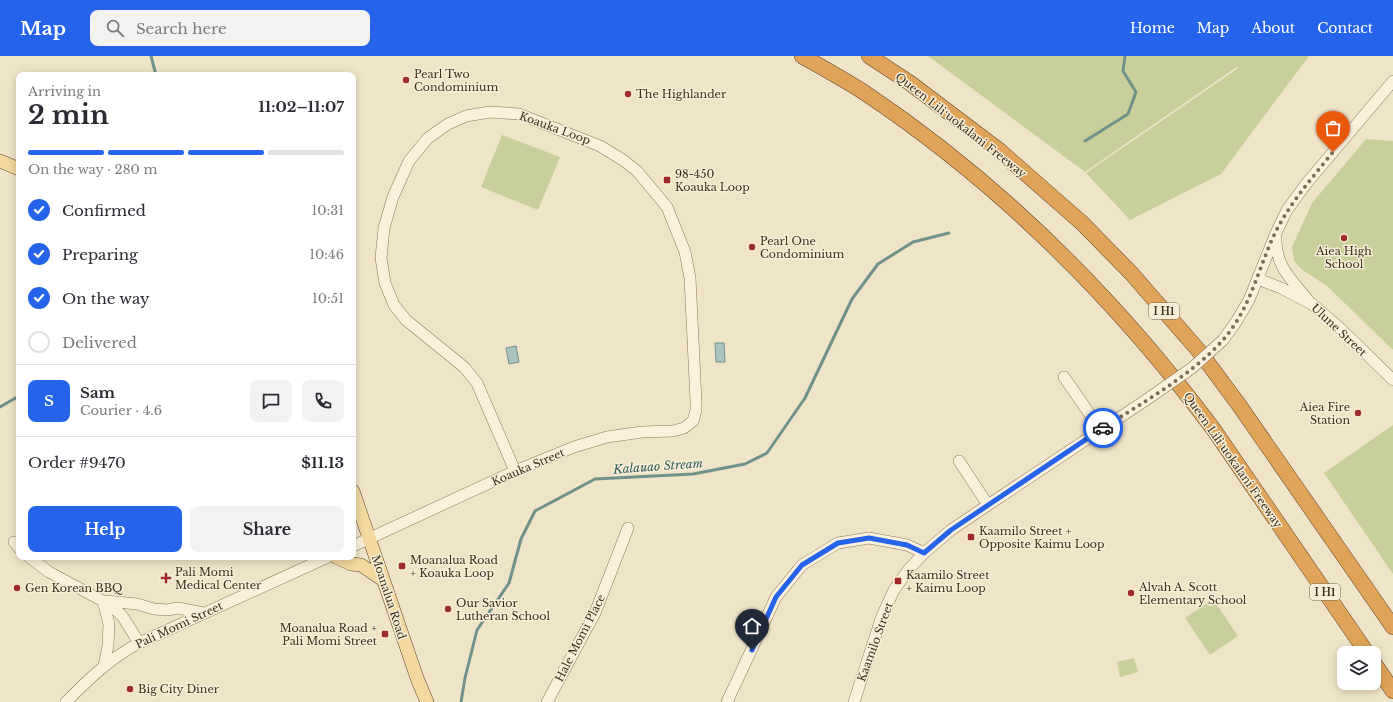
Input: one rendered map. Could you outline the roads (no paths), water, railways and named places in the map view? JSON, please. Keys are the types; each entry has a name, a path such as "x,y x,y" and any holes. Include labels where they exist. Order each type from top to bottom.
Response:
{"highway":[{"name":"Queen Liliʻuokalani Freeway","path":"802,56 864,93 946,153 988,187 1054,246 1106,299 1188,395 1214,430 1362,646"},
{"name":"Queen Liliʻuokalani Freeway","path":"869,56 910,83 1000,151 1082,223 1131,273 1199,351 1235,399 1393,627"},
{"path":"1381,673 1393,691"}],"main road":[{"path":"0,161 16,168"},
{"name":"Moanalua Road","path":"356,500 417,678 427,702"},
{"path":"342,560 361,566 383,580"}],"street":[{"name":"Kaamilo Street","path":"854,702 882,616 894,590 909,569 924,553 951,530 1192,368 1223,340 1249,300 1287,210 1306,184 1393,81"},
{"name":"Koauka Loop","path":"515,471 477,383 464,367 406,320 394,305 385,283 381,258 384,228 393,197 409,161 428,138 448,124 466,116 490,112 519,114 600,146 623,160 636,171 667,207 685,252 690,278 696,401 696,410 693,421"},
{"path":"1276,233 1277,255 1280,264 1312,304"},
{"name":"Ulune Street","path":"1258,279 1281,288 1312,304 1393,380"},
{"path":"1064,377 1100,429"},
{"name":"Koauka Street","path":"369,538 515,471 574,447 607,437 642,432 673,431 684,428 693,421"},
{"path":"959,461 988,505"},
{"name":"Hale Momi Place","path":"547,702 595,613 628,528"},
{"path":"356,544 369,538"},
{"path":"727,702 776,597 802,565 838,543 869,538 907,545 924,553"},
{"path":"33,560 49,572 115,609 123,617 139,643"},
{"name":"Pali Momi Street","path":"66,702 83,683 119,654 203,613 321,560"},
{"path":"103,601 137,604 154,609 167,610 178,608 203,613"},
{"path":"103,601 109,624 108,646 104,666"}],"water":[{"path":"715,343 724,343 725,362 716,362"},
{"path":"516,346 519,362 509,364 506,348"}],"waterway":[{"path":"151,56 155,72"},
{"name":"Kalauao Stream","path":"1085,141 1128,114 1136,92 1123,71 1125,56"},
{"name":"Kalauao Stream","path":"461,702 465,678 477,630 509,583 521,539 535,511 595,479 693,474 745,464 767,453 805,398 852,299 878,264 913,242 949,233"},
{"path":"0,407 16,398"}],"place":[{"name":"Pearl Two Condominium","path":"406,80"},
{"name":"The Highlander","path":"628,94"},
{"name":"98-450 Koauka Loop","path":"667,180"},
{"name":"Aiea High School","path":"1344,238"},
{"name":"Pearl One Condominium","path":"752,247"},
{"name":"Aiea Fire Station","path":"1358,413"},
{"name":"Kaamilo Street + Opposite Kaimu Loop","path":"971,537"},
{"name":"Moanalua Road + Koauka Loop","path":"402,566"},
{"name":"Pali Momi Medical Center","path":"166,578"},
{"name":"Kaamilo Street + Kaimu Loop","path":"898,581"},
{"name":"Gen Korean BBQ","path":"17,588"},
{"name":"Alvah A. Scott Elementary School","path":"1131,593"},
{"name":"Our Savior Lutheran School","path":"448,609"},
{"name":"Moanalua Road + Pali Momi Street","path":"385,634"},
{"name":"Big City Diner","path":"130,689"}]}
